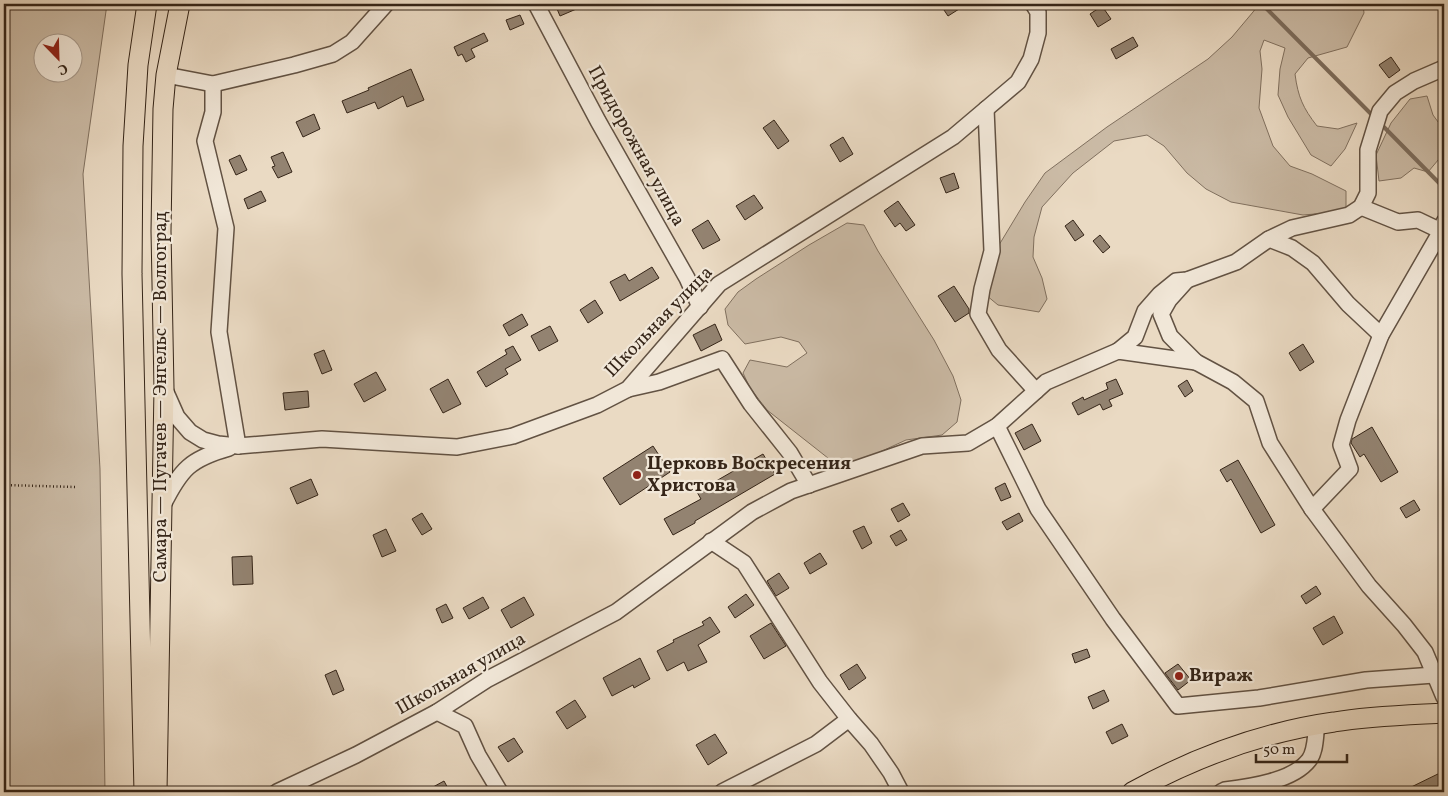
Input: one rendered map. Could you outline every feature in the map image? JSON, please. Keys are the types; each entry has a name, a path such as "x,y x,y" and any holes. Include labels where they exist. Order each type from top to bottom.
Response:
{"main road":[{"name":"Самара — Пугачев — Энгельс — Волгоград","path":"144,792 132,274 132,166 138,65 147,4"},
{"name":"Самара — Пугачев — Энгельс — Волгоград","path":"157,792 164,388 163,109 166,75 180,4"},
{"path":"1132,792 1213,754 1268,735 1334,722 1444,713"}],"street":[{"path":"166,75 213,84 333,54 352,42 386,4"},
{"name":"Придорожная улица","path":"536,4 598,122 687,278 700,308"},
{"name":"Школьная улица","path":"164,388 177,417 190,432 203,440 238,446 322,439 457,447 513,436 597,406 628,390 719,284 953,137 1018,82 1031,59 1038,33 1038,12 1033,4"},
{"path":"1118,351 1135,337 1145,312 1160,294 1176,281 1187,280 1236,262 1269,239 1292,228 1348,215 1361,207 1368,193 1368,150 1380,111 1395,93 1414,81 1444,68"},
{"path":"162,507 175,481 186,468 212,453 238,446 219,332 226,228 205,141 213,112 213,84"},
{"path":"986,110 992,251 982,289 978,314 999,350 1036,391"},
{"path":"1312,509 1350,469 1341,445 1348,420 1381,335 1442,227 1418,220 1398,222 1361,207"},
{"path":"1269,239 1292,248 1313,263 1348,304 1381,335"},
{"path":"1187,280 1169,300 1161,314 1170,336 1196,362 1233,382 1256,402 1270,443 1312,509 1369,586 1425,652 1444,697"},
{"path":"1118,351 1196,362"},
{"name":"Школьная улица","path":"277,792 356,755 437,712 488,679 616,612 752,512 791,491 922,446 968,443 997,426 1046,382 1118,351"},
{"path":"628,390 659,382 722,359 751,404 790,453 809,485"},
{"path":"997,426 1038,509 1113,618 1178,706 1259,698 1366,680 1434,675"},
{"path":"711,541 744,563 820,682 876,751 891,773 900,792"},
{"path":"437,712 465,726 478,755 500,792"},
{"path":"722,792 816,744 849,719"},
{"path":"1221,792 1254,787 1274,781 1296,771 1309,760 1314,751 1317,725"}],"path":[{"path":"4,484 75,487"}],"shaded area":[{"path":"4,4 107,4 83,174 100,469 105,792 4,792"},
{"path":"1259,4 1363,4 1364,13 1347,47 1308,58 1295,74 1302,102 1317,126 1338,129 1357,123 1345,149 1331,166 1311,155 1288,117 1278,95 1280,69 1285,48 1264,40 1260,51 1262,69 1259,108 1273,146 1290,166 1312,174 1346,191 1346,207 1338,212 1303,215 1231,202 1206,189 1187,173 1164,146 1147,135 1114,141 1073,173 1042,207 1034,237 1033,257 1042,278 1047,299 1039,312 998,305 986,295 999,245 1045,173 1107,127 1208,59 1232,37"},
{"path":"1427,96 1433,115 1444,130 1444,153 1428,172 1414,168 1401,178 1379,181 1376,155 1391,123 1410,99"},
{"path":"847,223 864,225 878,251 934,340 953,376 961,400 957,422 942,435 906,440 856,463 833,462 767,410 750,388 743,373 750,360 787,367 807,353 799,342 781,337 745,344 728,325 725,309 738,292 756,279"}],"building":[{"path":"555,4 588,4 560,16"},
{"path":"940,4 967,4 948,16"},
{"path":"1102,6 1111,19 1098,27 1090,14"},
{"path":"520,15 524,24 510,30 506,20"},
{"path":"484,33 488,41 471,49 475,57 466,62 462,54 458,56 454,47"},
{"path":"1133,37 1138,46 1116,59 1111,49"},
{"path":"1391,57 1400,70 1389,78 1379,65"},
{"path":"411,69 424,100 407,107 403,96 378,109 375,102 347,113 342,101"},
{"path":"314,114 320,129 303,137 296,122"},
{"path":"774,120 789,141 778,149 763,128"},
{"path":"843,137 853,154 840,162 830,145"},
{"path":"283,152 292,172 278,178 272,167 275,166 271,157"},
{"path":"240,155 247,170 236,175 229,160"},
{"path":"954,173 959,188 946,193 940,178"},
{"path":"261,191 266,201 248,209 244,199"},
{"path":"754,195 763,208 745,220 736,206"},
{"path":"898,201 915,225 906,231 900,223 895,227 884,211"},
{"path":"708,220 720,240 703,249 692,230"},
{"path":"1073,220 1084,235 1075,241 1065,226"},
{"path":"1100,235 1110,247 1103,253 1093,241"},
{"path":"652,267 659,278 620,301 610,282 625,274 629,281"},
{"path":"954,286 969,309 969,313 955,322 938,296"},
{"path":"595,300 603,313 588,323 580,310"},
{"path":"522,314 528,325 509,336 503,325"},
{"path":"715,324 722,340 701,351 693,335"},
{"path":"550,326 558,341 539,351 531,336"},
{"path":"1303,344 1314,362 1300,371 1289,353"},
{"path":"513,346 521,360 505,369 508,374 486,387 477,372 507,354 505,350"},
{"path":"324,350 332,370 322,374 314,354"},
{"path":"376,372 386,390 364,402 354,384"},
{"path":"448,379 461,404 443,413 430,389"},
{"path":"1116,379 1123,394 1109,400 1112,406 1103,410 1100,404 1078,415 1072,403 1083,397 1084,400 1108,389 1106,383"},
{"path":"1187,380 1193,391 1185,397 1178,386"},
{"path":"308,391 309,407 285,410 283,393"},
{"path":"1032,424 1041,441 1024,450 1015,433"},
{"path":"1372,427 1398,472 1381,482 1364,454 1360,457 1351,443 1352,439"},
{"name":"Церковь Воскресения Христова","path":"653,446 670,472 620,505 603,478"},
{"path":"763,454 775,474 673,535 664,519 701,499 697,492"},
{"path":"1238,460 1275,525 1261,533 1231,479 1227,482 1220,470"},
{"path":"311,479 318,495 297,504 290,488"},
{"path":"1005,483 1011,497 1001,501 995,488"},
{"path":"1414,500 1420,510 1406,518 1400,508"},
{"path":"903,503 910,515 898,522 891,509"},
{"path":"422,513 432,529 422,535 412,519"},
{"path":"1019,513 1023,521 1007,530 1002,522"},
{"path":"864,526 872,543 862,549 853,531"},
{"path":"386,529 396,551 382,557 373,535"},
{"path":"901,530 907,540 896,546 890,536"},
{"path":"820,553 827,564 810,574 804,563"},
{"path":"252,556 253,584 233,585 232,557"},
{"path":"779,573 789,588 776,596 767,581"},
{"path":"1316,586 1321,594 1306,604 1301,596"},
{"path":"746,594 754,605 735,618 728,607"},
{"path":"483,597 489,608 469,619 463,608"},
{"path":"524,597 534,615 511,628 501,610"},
{"path":"446,604 453,618 442,623 436,609"},
{"path":"1334,616 1343,633 1323,645 1313,628"},
{"path":"710,617 720,632 698,645 707,662 688,671 684,662 667,671 657,651 674,642 673,640 704,625 702,622"},
{"path":"771,623 786,646 764,659 750,636"},
{"path":"1087,649 1090,657 1075,663 1072,654"},
{"path":"640,658 650,679 634,688 633,685 612,696 603,678"},
{"path":"857,664 866,678 849,690 840,675"},
{"path":"1178,664 1191,680 1178,690 1165,673"},
{"path":"336,670 344,690 333,695 325,675"},
{"path":"1104,690 1109,701 1093,709 1088,697"},
{"path":"575,700 586,717 567,729 556,712"},
{"path":"1122,724 1128,736 1112,744 1106,732"},
{"path":"715,734 727,753 708,765 696,745"},
{"path":"514,738 523,752 508,762 498,747"},
{"path":"1444,771 1444,788 1437,792 1401,792"},
{"path":"444,781 450,792 424,792"}],"waterway":[{"path":"1262,4 1375,118"},
{"path":"1380,123 1444,188"}],"place":[{"name":"Церковь Воскресения Христова","path":"637,475"},
{"name":"Вираж","path":"1179,676"}]}
